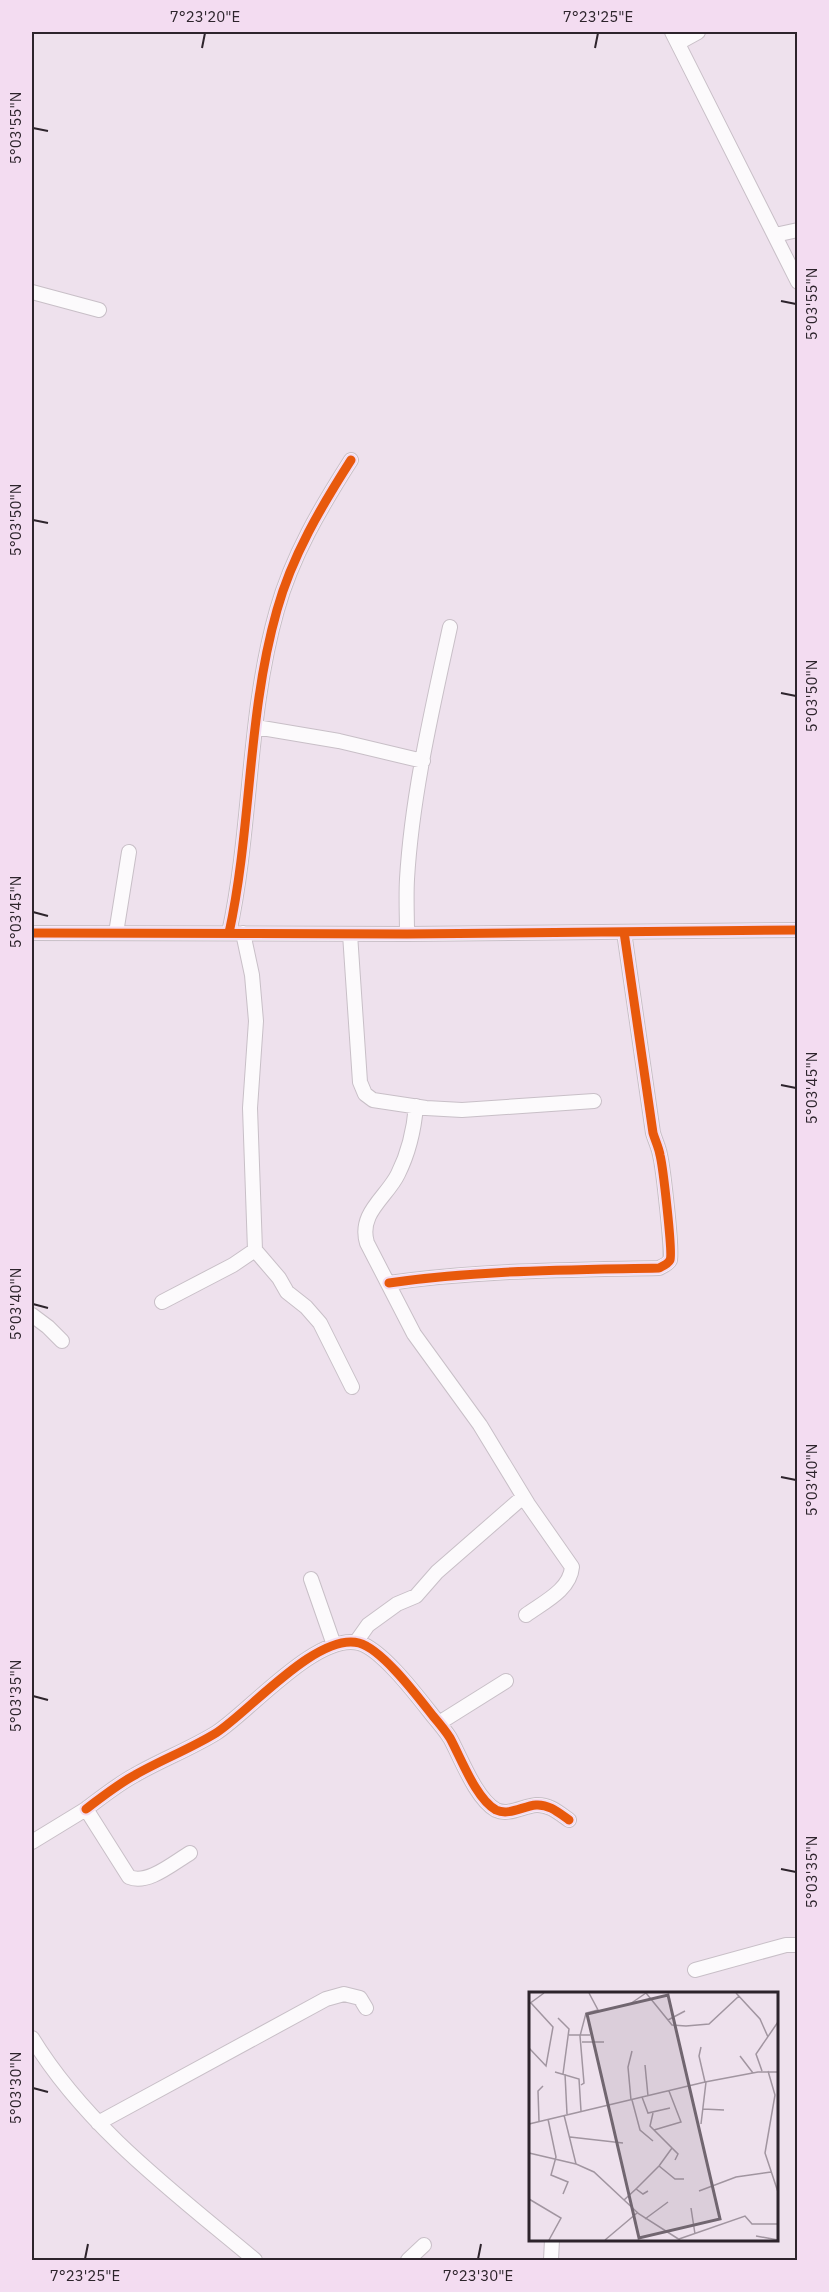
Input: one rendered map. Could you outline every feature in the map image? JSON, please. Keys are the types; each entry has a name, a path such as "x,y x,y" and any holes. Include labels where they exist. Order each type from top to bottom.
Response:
{"street":[{"path":"698,32 675,37 798,282"},
{"path":"775,236 798,230"},
{"path":"32,292 99,310"},
{"path":"351,460 315,517 277,609 267,651 256,727 236,902 236,933 252,975 256,1021 250,1108 255,1250 279,1278 286,1292 306,1307 320,1323 352,1387"},
{"path":"407,934 407,880 413,820 450,627"},
{"path":"256,727 339,741 423,761"},
{"path":"117,933 129,852"},
{"path":"32,933 407,934 798,930"},
{"path":"389,1283 443,1275 515,1271 659,1268 665,1266 670,1260 672,1250 664,1179 660,1153 653,1133 624,932"},
{"path":"350,934 360,1082 365,1094 373,1100 416,1107 462,1110 594,1101"},
{"path":"416,1107 410,1145 397,1176 374,1207 364,1232 367,1243 414,1334 480,1425 523,1497 572,1567 571,1578 561,1590 526,1615"},
{"path":"162,1302 233,1265 255,1250"},
{"path":"32,1315 62,1341"},
{"path":"356,1642 368,1625 397,1604 416,1596 438,1572 523,1497"},
{"path":"310,1579 334,1645"},
{"path":"32,1842 86,1809 133,1776 218,1731 293,1669 334,1645 356,1642 377,1653 400,1675 448,1735 480,1794 487,1802 498,1811 510,1812 537,1805 549,1807 569,1820"},
{"path":"439,1723 506,1681"},
{"path":"86,1809 129,1876 136,1880 145,1879 190,1853"},
{"path":"695,1970 786,1945 798,1945"},
{"path":"98,2123 326,1999 344,1994 360,1998 366,2008"},
{"path":"32,2042 98,2123 149,2171 255,2260"},
{"path":"551,2260 552,2241"},
{"path":"408,2260 424,2245"}],"cycle path":[{"path":"229,933 242,853 260,690 277,610 283,590 308,532 351,460"},
{"path":"32,933 407,934 798,930"},
{"path":"389,1283 490,1273 659,1268 670,1260 663,1176 653,1133 624,932"},
{"path":"86,1809 129,1779 216,1733 304,1661 324,1649 342,1643 359,1643 368,1647 389,1664 442,1727 476,1788 489,1805 501,1812 541,1805 569,1820"}]}
